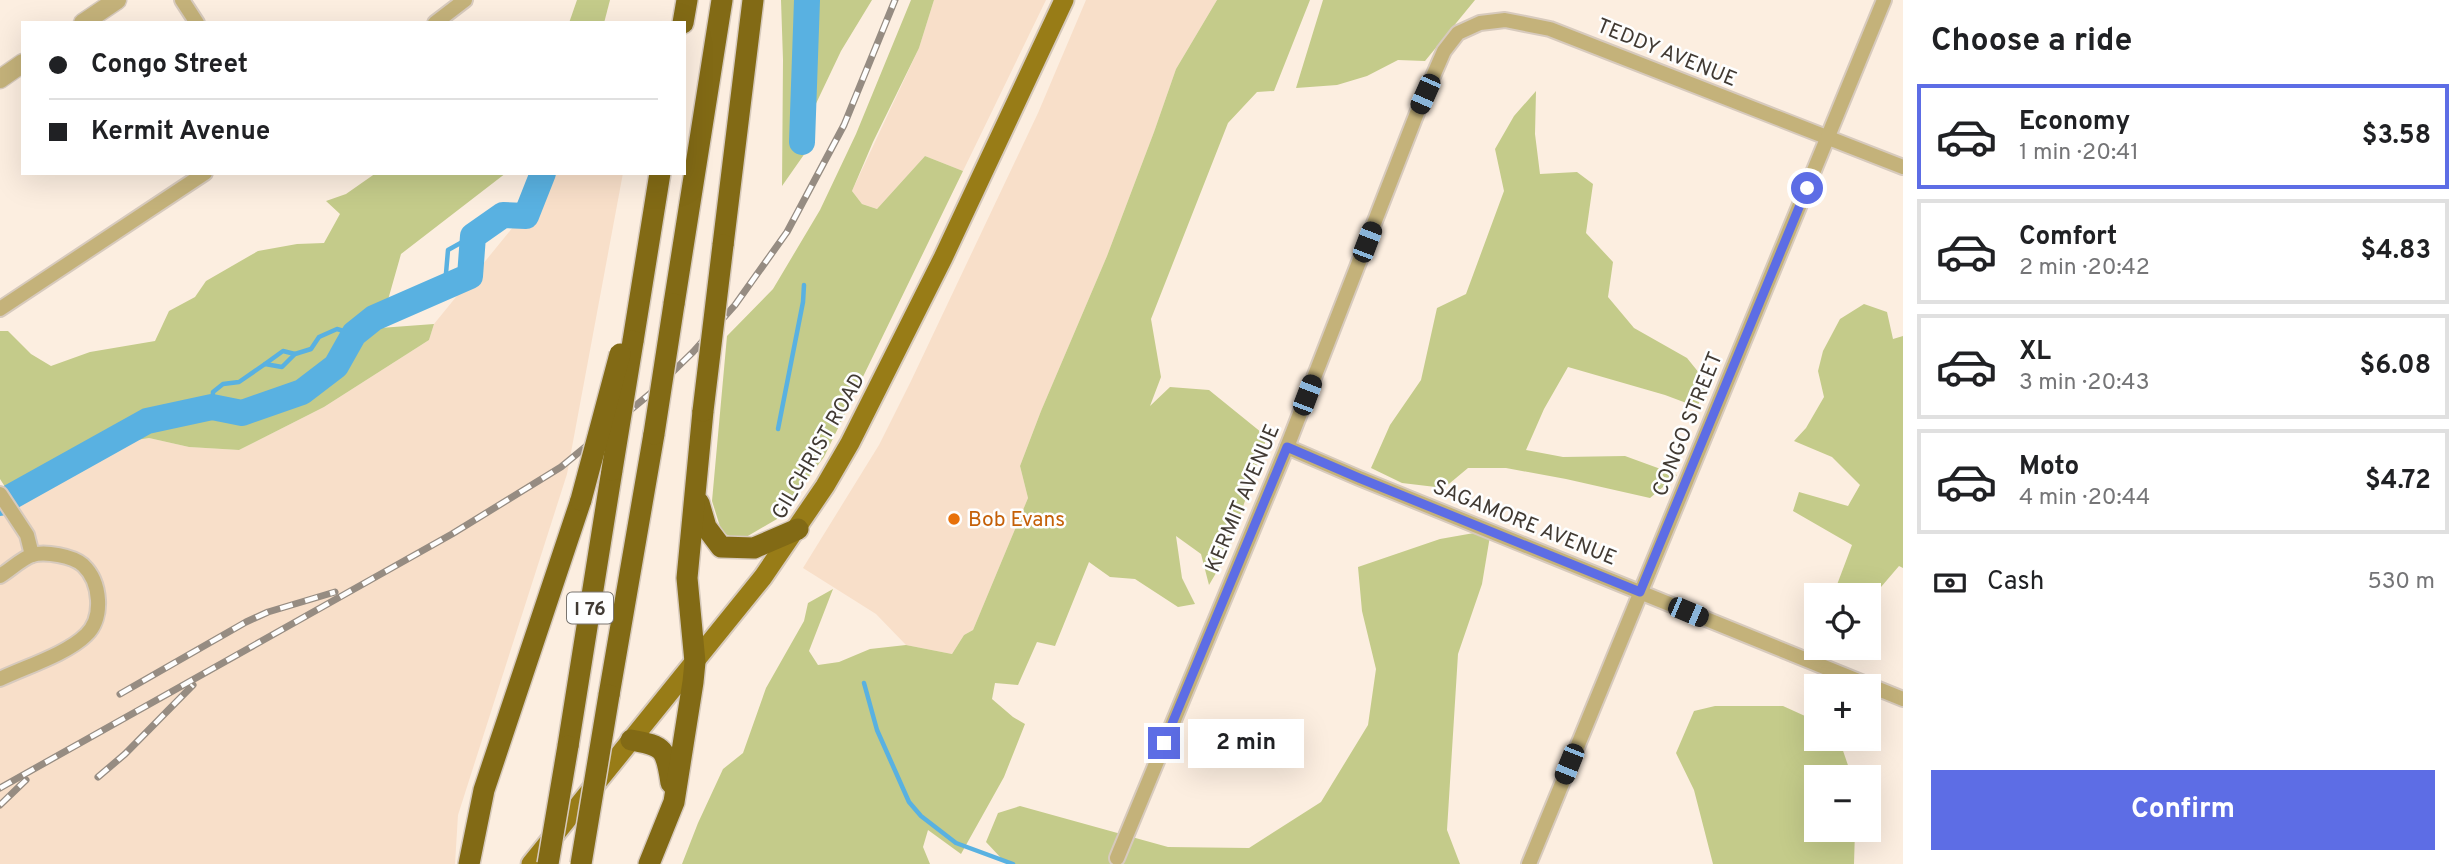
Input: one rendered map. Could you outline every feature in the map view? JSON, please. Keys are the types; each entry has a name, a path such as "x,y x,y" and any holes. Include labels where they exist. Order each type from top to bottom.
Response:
{"highway":[{"path":"683,21 687,0"},
{"name":"I 76","path":"581,864 654,434 722,0"},
{"path":"649,864 674,803 695,662 687,578 703,411 753,0"},
{"name":"I 76","path":"548,864 612,470 626,347 645,264 660,175"},
{"path":"469,864 484,790 581,500 626,347"},
{"path":"696,486 702,519 721,547 754,548 798,529"},
{"path":"631,740 656,744 668,758 674,803"}],"main road":[{"name":"GILCHRIST ROAD","path":"531,864 695,662 798,529 856,431 939,265 1065,0"}],"street":[{"path":"86,21 117,0"},
{"path":"182,0 196,21"},
{"path":"438,21 466,0"},
{"name":"CONGO STREET","path":"1529,864 1884,0"},
{"name":"TEDDY AVENUE","path":"1434,76 1450,41 1466,29 1493,20 1528,23 1572,37 1903,167"},
{"path":"0,79 21,64"},
{"name":"KERMIT AVENUE","path":"1117,858 1287,447 1434,76"},
{"path":"0,309 202,175"},
{"name":"SAGAMORE AVENUE","path":"1287,447 1903,699"},
{"path":"0,494 27,536 32,555"},
{"path":"0,576 32,555 60,556 83,565 97,593 95,619 90,630 78,641 0,678"}],"shaded area":[{"path":"934,0 1046,0 963,171 925,156 877,209 862,204 852,191 919,48"},
{"path":"1086,0 1217,0 1176,69 1107,256 1041,411 1020,466 1028,498 973,630 964,635 952,654 906,645 876,614 803,568 879,445 911,381 1038,113"},
{"path":"555,175 623,175 567,474 458,815 455,864 0,864 0,501 101,446 149,438 189,447 239,450 324,407 429,340 434,324"}],"green space":[{"path":"577,0 610,0 605,21 570,21"},
{"path":"781,0 872,0 841,51 812,112 810,146 782,186 783,60"},
{"path":"911,0 934,0 919,48 852,191 862,204 877,209 925,156 963,171 824,457 777,519 741,540 722,533 712,501 727,336 773,289 820,210 856,134"},
{"path":"1217,0 1310,0 1274,91 1257,92 1228,123 1151,319 1161,377 1150,406 1170,387 1209,390 1267,437 1226,556 1209,585 1201,554 1176,536 1182,578 1195,604 1178,607 1135,579 1110,577 1089,562 1055,646 1037,642 1018,685 995,683 992,699 1025,724 1004,777 961,854 928,830 923,847 930,864 682,864 723,769 743,753 766,688 804,621 808,603 833,589 809,651 818,665 839,662 870,649 906,645 952,654 964,635 973,630 1028,498 1020,466 1041,411 1107,256 1176,69"},
{"path":"1323,0 1475,0 1425,61 1398,60 1367,76 1337,85 1296,88"},
{"path":"1536,91 1535,134 1540,174 1577,172 1593,184 1586,233 1613,262 1608,297 1634,328 1687,358 1708,384 1697,407 1568,367 1544,409 1526,450 1563,457 1625,456 1677,475 1650,498 1506,468 1468,468 1444,488 1402,483 1371,468 1390,425 1421,380 1437,308 1466,294 1504,191 1495,149 1514,116"},
{"path":"373,175 503,175 401,254 380,328 434,324 429,340 324,407 239,450 189,447 149,438 101,446 11,496 0,479 0,331 8,331 31,354 51,366 90,352 155,341 169,311 195,297 206,281 258,251 297,244 324,243 340,214 326,201 346,194"},
{"path":"1864,304 1887,312 1893,339 1903,336 1903,568 1899,566 1881,587 1881,583 1838,583 1852,545 1793,511 1799,492 1848,506 1860,485 1832,457 1794,441 1806,428 1824,397 1818,371 1823,351 1840,319"},
{"path":"1491,530 1482,584 1458,654 1447,830 1460,864 1013,864 1001,858 986,842 998,813 1020,806 1168,847 1249,848 1321,802 1368,725 1376,669 1362,611 1358,567 1440,539"},
{"path":"1715,706 1783,706 1804,716 1804,751 1843,751 1848,765 1804,765 1804,842 1855,842 1854,864 1713,864 1694,790 1676,753 1694,711"}],"waterway":[{"path":"802,142 807,0"},
{"path":"802,142 803,138"},
{"path":"0,503 147,421 212,407 242,413 302,392 336,366 354,334 374,318 470,276 473,236 503,215 526,216 542,175"},
{"path":"445,285 448,250 473,236"},
{"path":"778,429 804,285"},
{"path":"212,407 213,392 223,384 239,382 265,364 282,367 295,354 311,349 319,337 337,329 354,334"},
{"path":"265,364 283,351 295,354"},
{"path":"864,683 877,730 909,802 921,816 956,843 1013,864"}],"railway":[{"path":"0,788 452,534 561,467 651,393 735,305 787,232 844,125 895,0"},
{"path":"120,694 246,622 268,612 335,592"},
{"path":"98,777 125,754 193,685"},
{"path":"0,805 26,780"}],"place":[{"name":"Bob Evans","path":"954,519"}],"route":[{"path":"1164,743 1287,447 1640,592 1807,188"}]}
